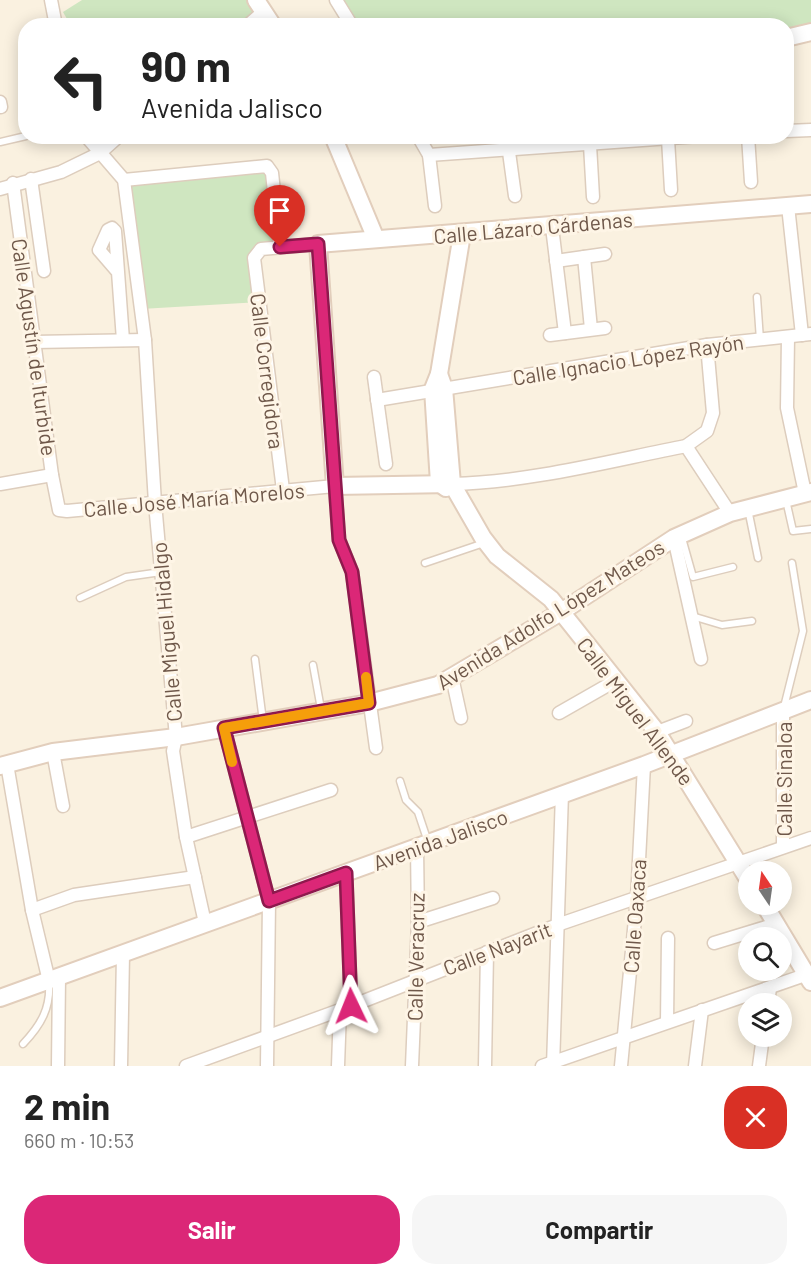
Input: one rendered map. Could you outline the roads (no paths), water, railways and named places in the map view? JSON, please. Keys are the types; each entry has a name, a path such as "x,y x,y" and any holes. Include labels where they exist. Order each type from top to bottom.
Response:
{"main road":[{"path":"794,36 811,32"},
{"path":"336,144 376,239"},
{"name":"Calle Lázaro Cárdenas","path":"318,244 552,227 811,204"},
{"path":"446,484 439,383 462,234"},
{"path":"318,244 335,486"},
{"name":"Calle José María Morelos","path":"335,486 446,484"},
{"name":"Calle Miguel Allende","path":"446,484 464,501 486,542 497,556 551,598 657,732 738,861"},
{"name":"Avenida Adolfo López Mateos","path":"3,765 53,752 176,737 369,703 438,685 561,612 677,536 747,507 808,492"},
{"name":"Avenida Jalisco","path":"0,998 644,765 811,700"},
{"path":"771,915 810,977"}],"street":[{"path":"51,0 54,18"},
{"path":"336,0 347,18"},
{"path":"794,131 811,130"},
{"path":"93,144 124,180 264,166 269,168 280,247"},
{"path":"0,189 13,183 62,172 100,153 110,144"},
{"path":"423,144 429,155 435,206"},
{"path":"429,155 509,152 603,144"},
{"path":"668,144 671,190"},
{"path":"749,144 752,182"},
{"path":"590,145 593,197"},
{"path":"509,152 515,196"},
{"path":"31,179 44,271"},
{"name":"Calle Miguel Hidalgo","path":"124,180 145,340 155,504 176,737 173,751 186,837 205,923"},
{"name":"Calle Agustín de Iturbide","path":"13,183 52,475 59,510"},
{"path":"788,206 807,334"},
{"path":"552,227 566,333"},
{"name":"Calle Lázaro Cárdenas","path":"256,252 280,247 318,244"},
{"name":"Calle Corregidora","path":"256,252 254,258 283,490"},
{"path":"556,261 605,254"},
{"path":"584,257 591,329"},
{"path":"118,272 123,340"},
{"path":"550,335 605,328"},
{"name":"Calle Ignacio López Rayón","path":"377,400 439,383 707,345 807,334"},
{"path":"788,337 787,408 808,492"},
{"path":"34,342 145,340"},
{"name":"Calle José María Morelos","path":"446,484 495,483 686,446 707,431 713,413 707,345"},
{"path":"374,377 386,464"},
{"path":"686,446 730,513"},
{"path":"0,484 52,475"},
{"path":"335,486 339,540 352,572 376,748"},
{"name":"Calle José María Morelos","path":"59,510 155,504 335,486"},
{"path":"677,536 701,659"},
{"path":"452,677 461,718"},
{"path":"559,713 615,681"},
{"name":"Calle Sinaloa","path":"783,711 783,847"},
{"path":"657,732 686,721"},
{"path":"224,728 245,818 269,901 267,1066"},
{"path":"53,752 63,806"},
{"path":"3,765 32,910 54,979 58,1066"},
{"name":"Calle Oaxaca","path":"621,1066 626,1037 637,898 644,765"},
{"path":"186,837 332,790"},
{"path":"562,793 560,924 550,1065 702,1010 810,977"},
{"name":"Calle Nayarit","path":"744,861 811,838"},
{"name":"Calle Veracruz","path":"412,1066 423,845"},
{"name":"Calle Nayarit","path":"190,1065 346,1008 560,924 738,863"},
{"path":"338,1066 346,1008 346,873"},
{"path":"32,910 74,895 195,878"},
{"path":"418,922 493,897"},
{"path":"714,943 776,924"},
{"path":"667,1022 668,938"},
{"path":"485,1066 487,952"},
{"path":"121,1066 123,954"},
{"path":"769,993 770,988"},
{"path":"695,1066 702,1010"},
{"path":"759,1066 762,1047"}],"lane":[{"path":"0,142 18,138"},
{"path":"757,297 760,340"},
{"path":"785,497 792,531 811,529"},
{"path":"747,507 758,558"},
{"path":"677,536 693,577 733,567"},
{"path":"425,563 486,542"},
{"path":"783,711 802,631 792,563"},
{"path":"80,598 117,580 161,572"},
{"path":"692,616 722,625 752,621"},
{"path":"255,659 263,721"},
{"path":"313,665 321,711"},
{"path":"400,781 406,800 418,812 423,845"},
{"path":"23,1044 44,1018 54,979"}]}
